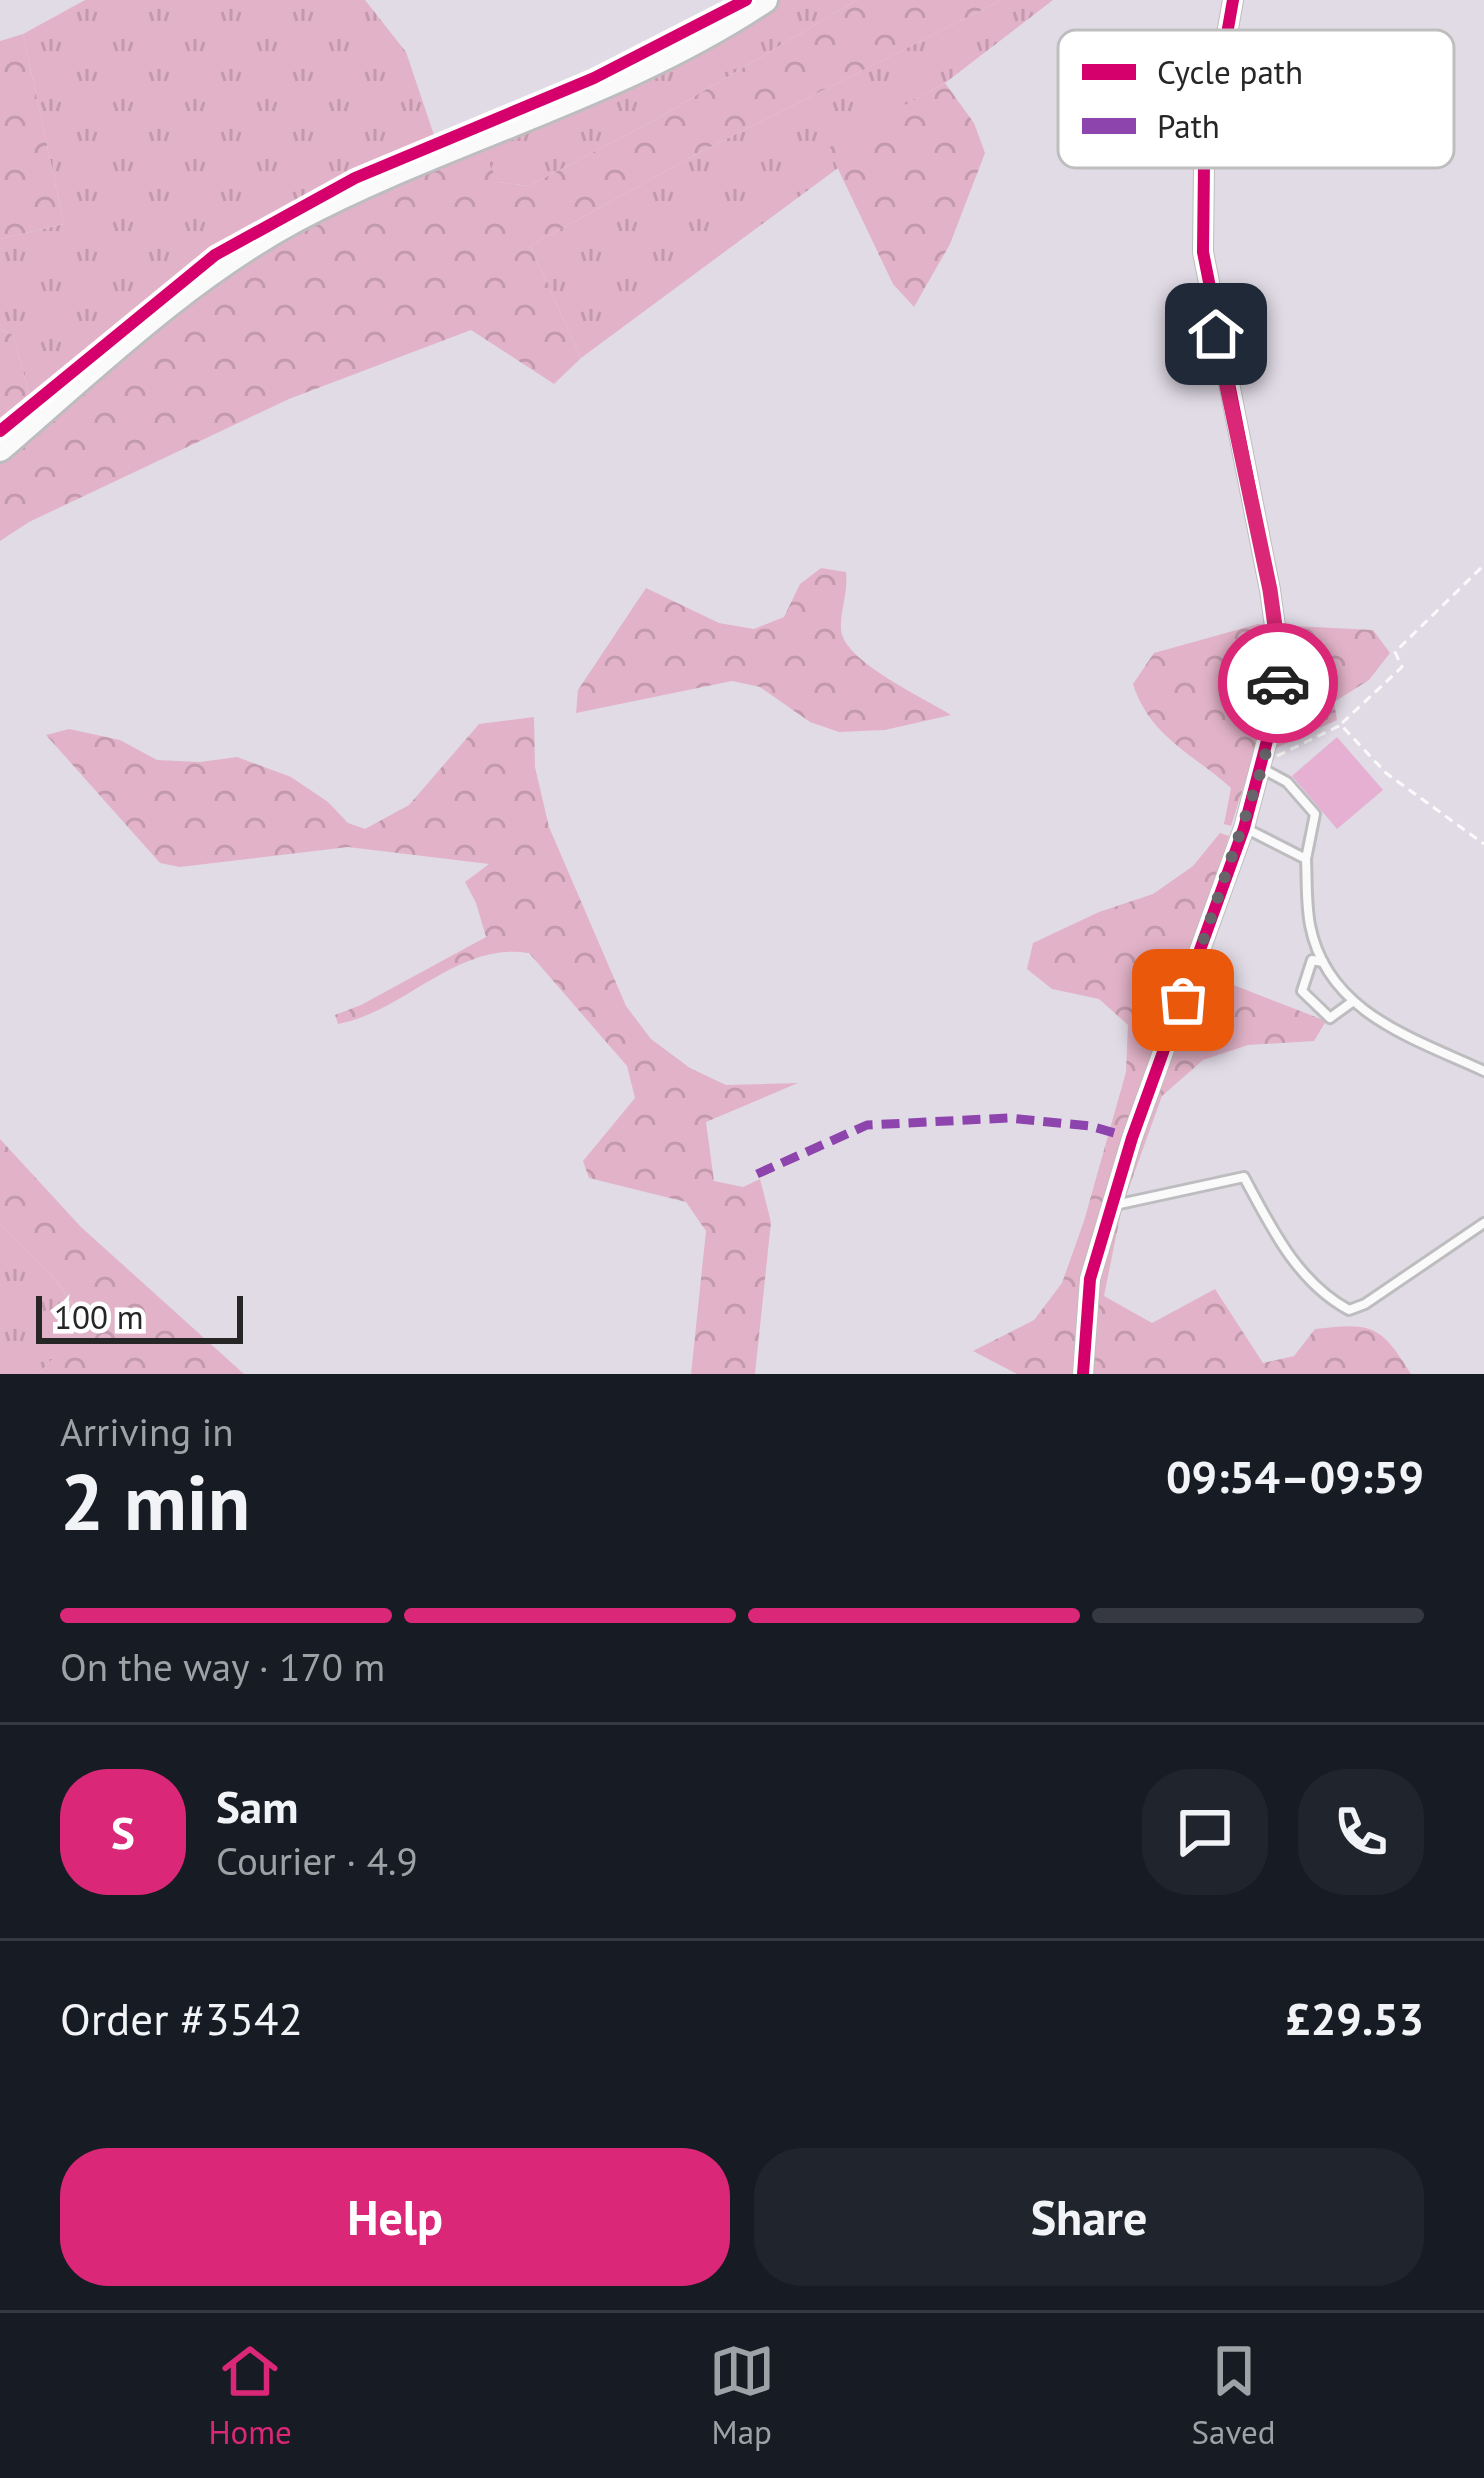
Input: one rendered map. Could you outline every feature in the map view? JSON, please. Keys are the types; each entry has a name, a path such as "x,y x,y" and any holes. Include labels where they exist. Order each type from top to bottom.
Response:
{"main road":[{"path":"0,449 176,300 294,221 638,70 765,0"}],"street":[{"path":"1228,30 1233,0"},
{"path":"1083,1374 1090,1279 1132,1138 1244,828 1277,703 1278,648 1203,252 1204,168"}],"lane":[{"path":"1263,765 1287,782 1315,814 1306,859 1310,926 1323,962 1352,1003 1373,1020 1484,1072"},
{"path":"1244,828 1306,859"},
{"path":"1323,962 1312,960 1302,991 1330,1018 1352,1003"},
{"path":"1114,1205 1244,1177 1296,1267 1329,1300 1349,1310 1365,1304 1484,1223"}],"path":[{"path":"1263,765 1341,725 1402,667 1395,652 1484,565"},
{"path":"1341,725 1386,772 1484,844"}],"green space":[{"path":"85,0 365,0 406,52 434,135 212,245 30,397 13,335 0,329 0,239 64,224 23,34"},
{"path":"780,0 857,0 653,121 529,186 498,182 462,156 742,26"},
{"path":"857,0 1002,0 704,150 530,246 581,358 554,384 471,330 289,399 29,522 0,541 0,458 144,340 245,267 352,205 455,160 486,157 498,182 529,186 653,121"},
{"path":"1002,0 1053,0 945,83 829,148 838,168 581,358 530,246 704,150"},
{"path":"23,34 64,224 0,239 0,41"},
{"path":"945,83 974,123 985,153 950,244 914,307 893,284 828,148"},
{"path":"0,329 13,335 30,397 0,423"},
{"path":"821,568 846,572 841,629 855,654 951,715 885,730 839,732 810,722 760,687 732,681 576,713 578,690 646,588 719,623 754,629 784,617 800,584"},
{"path":"1258,624 1373,630 1390,653 1369,680 1334,702 1337,720 1276,748 1281,718 1266,717 1231,826 1224,824 1231,788 1161,731 1133,684 1154,653"},
{"path":"534,717 535,767 549,827 626,1006 651,1039 690,1068 726,1085 798,1083 706,1122 714,1181 743,1187 760,1179 771,1222 755,1374 691,1374 706,1231 686,1202 589,1178 583,1161 635,1098 627,1066 529,953 478,957 386,1006 338,1024 335,1015 486,937 465,882 489,864 348,847 180,867 160,863 46,735 69,729 120,740 157,760 200,762 237,757 291,777 328,802 348,823 365,829 409,805 479,724"},
{"path":"1220,833 1229,836 1187,967 1326,1021 1314,1041 1248,1045 1203,1060 1162,1096 1122,1207 1104,1296 1152,1323 1215,1289 1263,1363 1294,1356 1315,1329 1350,1326 1382,1336 1411,1374 1017,1374 973,1351 1034,1320 1062,1283 1126,1072 1128,1025 1099,999 1052,989 1027,969 1033,943 1099,912 1153,894 1193,866"},
{"path":"0,1139 81,1227 244,1374 38,1374 87,1323 51,1274 0,1223"},
{"path":"0,1223 51,1274 87,1324 38,1374 0,1374"}],"shaded area":[{"path":"1337,737 1383,790 1337,829 1292,776"}],"marked path":[{"path":"757,1174 867,1125 1008,1118 1090,1126 1132,1138"}],"cycle path":[{"path":"0,431 215,255 355,178 594,78 746,0"},
{"path":"1228,30 1233,0"},
{"path":"1083,1374 1090,1279 1132,1138 1244,828 1277,703 1278,648 1270,590 1203,252 1204,168"}],"way so far":[{"path":"1183,1000 1264,762 1278,683"}],"route":[{"path":"1216,334 1270,590 1278,683"}]}
